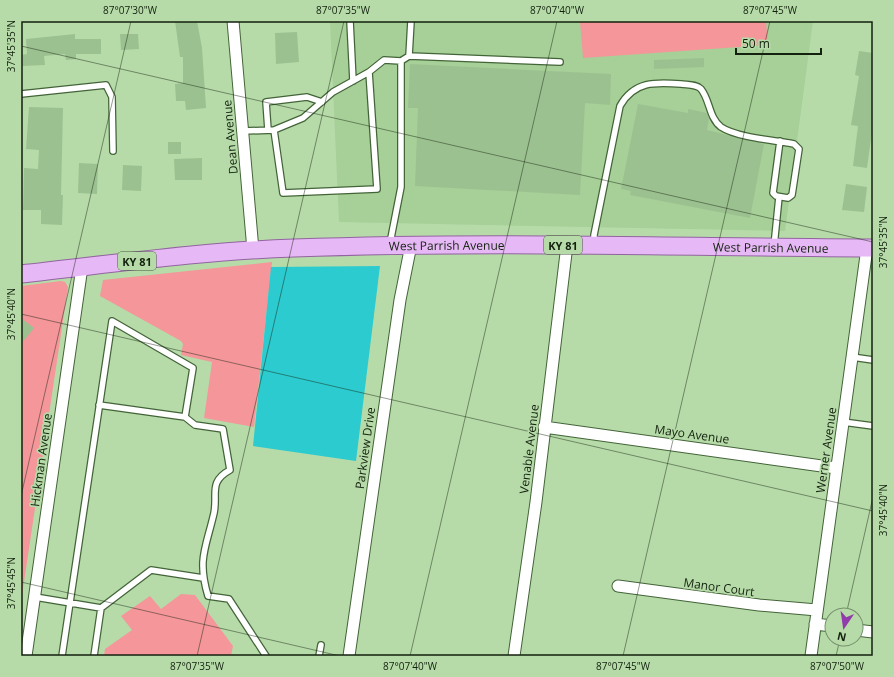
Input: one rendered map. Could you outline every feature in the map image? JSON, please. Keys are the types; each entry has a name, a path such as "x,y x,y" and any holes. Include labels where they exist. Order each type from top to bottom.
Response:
{"main road":[{"name":"West Parrish Avenue","path":"21,274 253,250 411,245 870,248"}],"street":[{"name":"Dean Avenue","path":"233,21 253,250"},
{"name":"Parkview Drive","path":"349,656 399,307 411,245"},
{"name":"Venable Avenue","path":"514,656 536,502 567,245"},
{"name":"Werner Avenue","path":"810,656 852,357 870,248"},
{"name":"Hickman Avenue","path":"26,656 82,267"},
{"name":"Mayo Avenue","path":"544,427 836,468"},
{"name":"Manor Court","path":"618,586 759,605 817,610"},
{"path":"815,624 824,625"}],"lane":[{"path":"350,21 353,81"},
{"path":"409,56 410,21"},
{"path":"243,131 271,130 303,118 333,92 369,72 384,60 401,61 409,56 560,62"},
{"path":"389,246 400,188 401,61"},
{"path":"322,102 306,97 266,102 283,193 377,189 369,72"},
{"path":"594,245 594,236 620,106 631,91 642,86 659,82 694,86 702,91 715,120 720,126 734,132 780,141 794,144 799,149 792,195 788,198 774,195 772,190 780,141"},
{"path":"21,94 106,85 112,97 113,151"},
{"path":"774,247 779,197"},
{"path":"62,656 112,321 193,368 185,417"},
{"path":"852,357 873,360"},
{"path":"99,404 185,417 195,425 223,429 230,470 220,478 214,489 215,511 204,546 203,578 208,596 229,599 266,656"},
{"path":"843,422 873,426"},
{"path":"94,656 101,608 151,570 203,578"},
{"path":"35,597 101,608"},
{"path":"319,656 321,645"}],"shaded area":[{"path":"330,21 813,21 785,231 339,222"},
{"path":"580,21 766,21 768,45 583,58"},
{"path":"272,262 254,427 204,418 212,362 181,355 183,344 181,341 100,296 103,280"},
{"path":"61,281 65,282 68,287 21,602 21,286"},
{"path":"181,594 195,595 233,646 231,656 104,656 105,649 132,630 121,616 150,596 161,609"}],"water":[{"path":"380,266 356,461 253,446 271,267"}],"building":[{"path":"175,21 197,21 202,48 206,108 186,110 185,101 176,101 175,84 183,83 183,57 180,57"},
{"path":"297,32 299,62 276,64 275,33"},
{"path":"75,34 75,39 101,39 101,54 76,54 76,59 66,60 65,54 44,56 45,65 22,66 21,55 27,54 26,39"},
{"path":"120,34 138,34 139,49 121,50"},
{"path":"859,51 873,53 873,125 867,168 853,166 858,126 851,125 859,76 855,75"},
{"path":"704,58 704,67 654,69 654,60"},
{"path":"410,64 611,74 610,105 585,103 580,195 415,186 418,108 408,108"},
{"path":"638,104 688,113 688,109 707,113 709,118 707,130 764,144 750,218 630,195 631,191 621,189"},
{"path":"29,107 63,108 61,195 63,195 62,225 41,224 41,210 23,210 24,168 38,169 39,150 26,149"},
{"path":"168,142 181,142 181,154 168,154"},
{"path":"202,158 202,180 175,180 174,159"},
{"path":"79,163 98,164 97,194 78,193"},
{"path":"123,165 142,166 141,191 122,190"},
{"path":"846,184 867,187 864,212 842,210"},
{"path":"21,318 34,328 21,344"}]}
